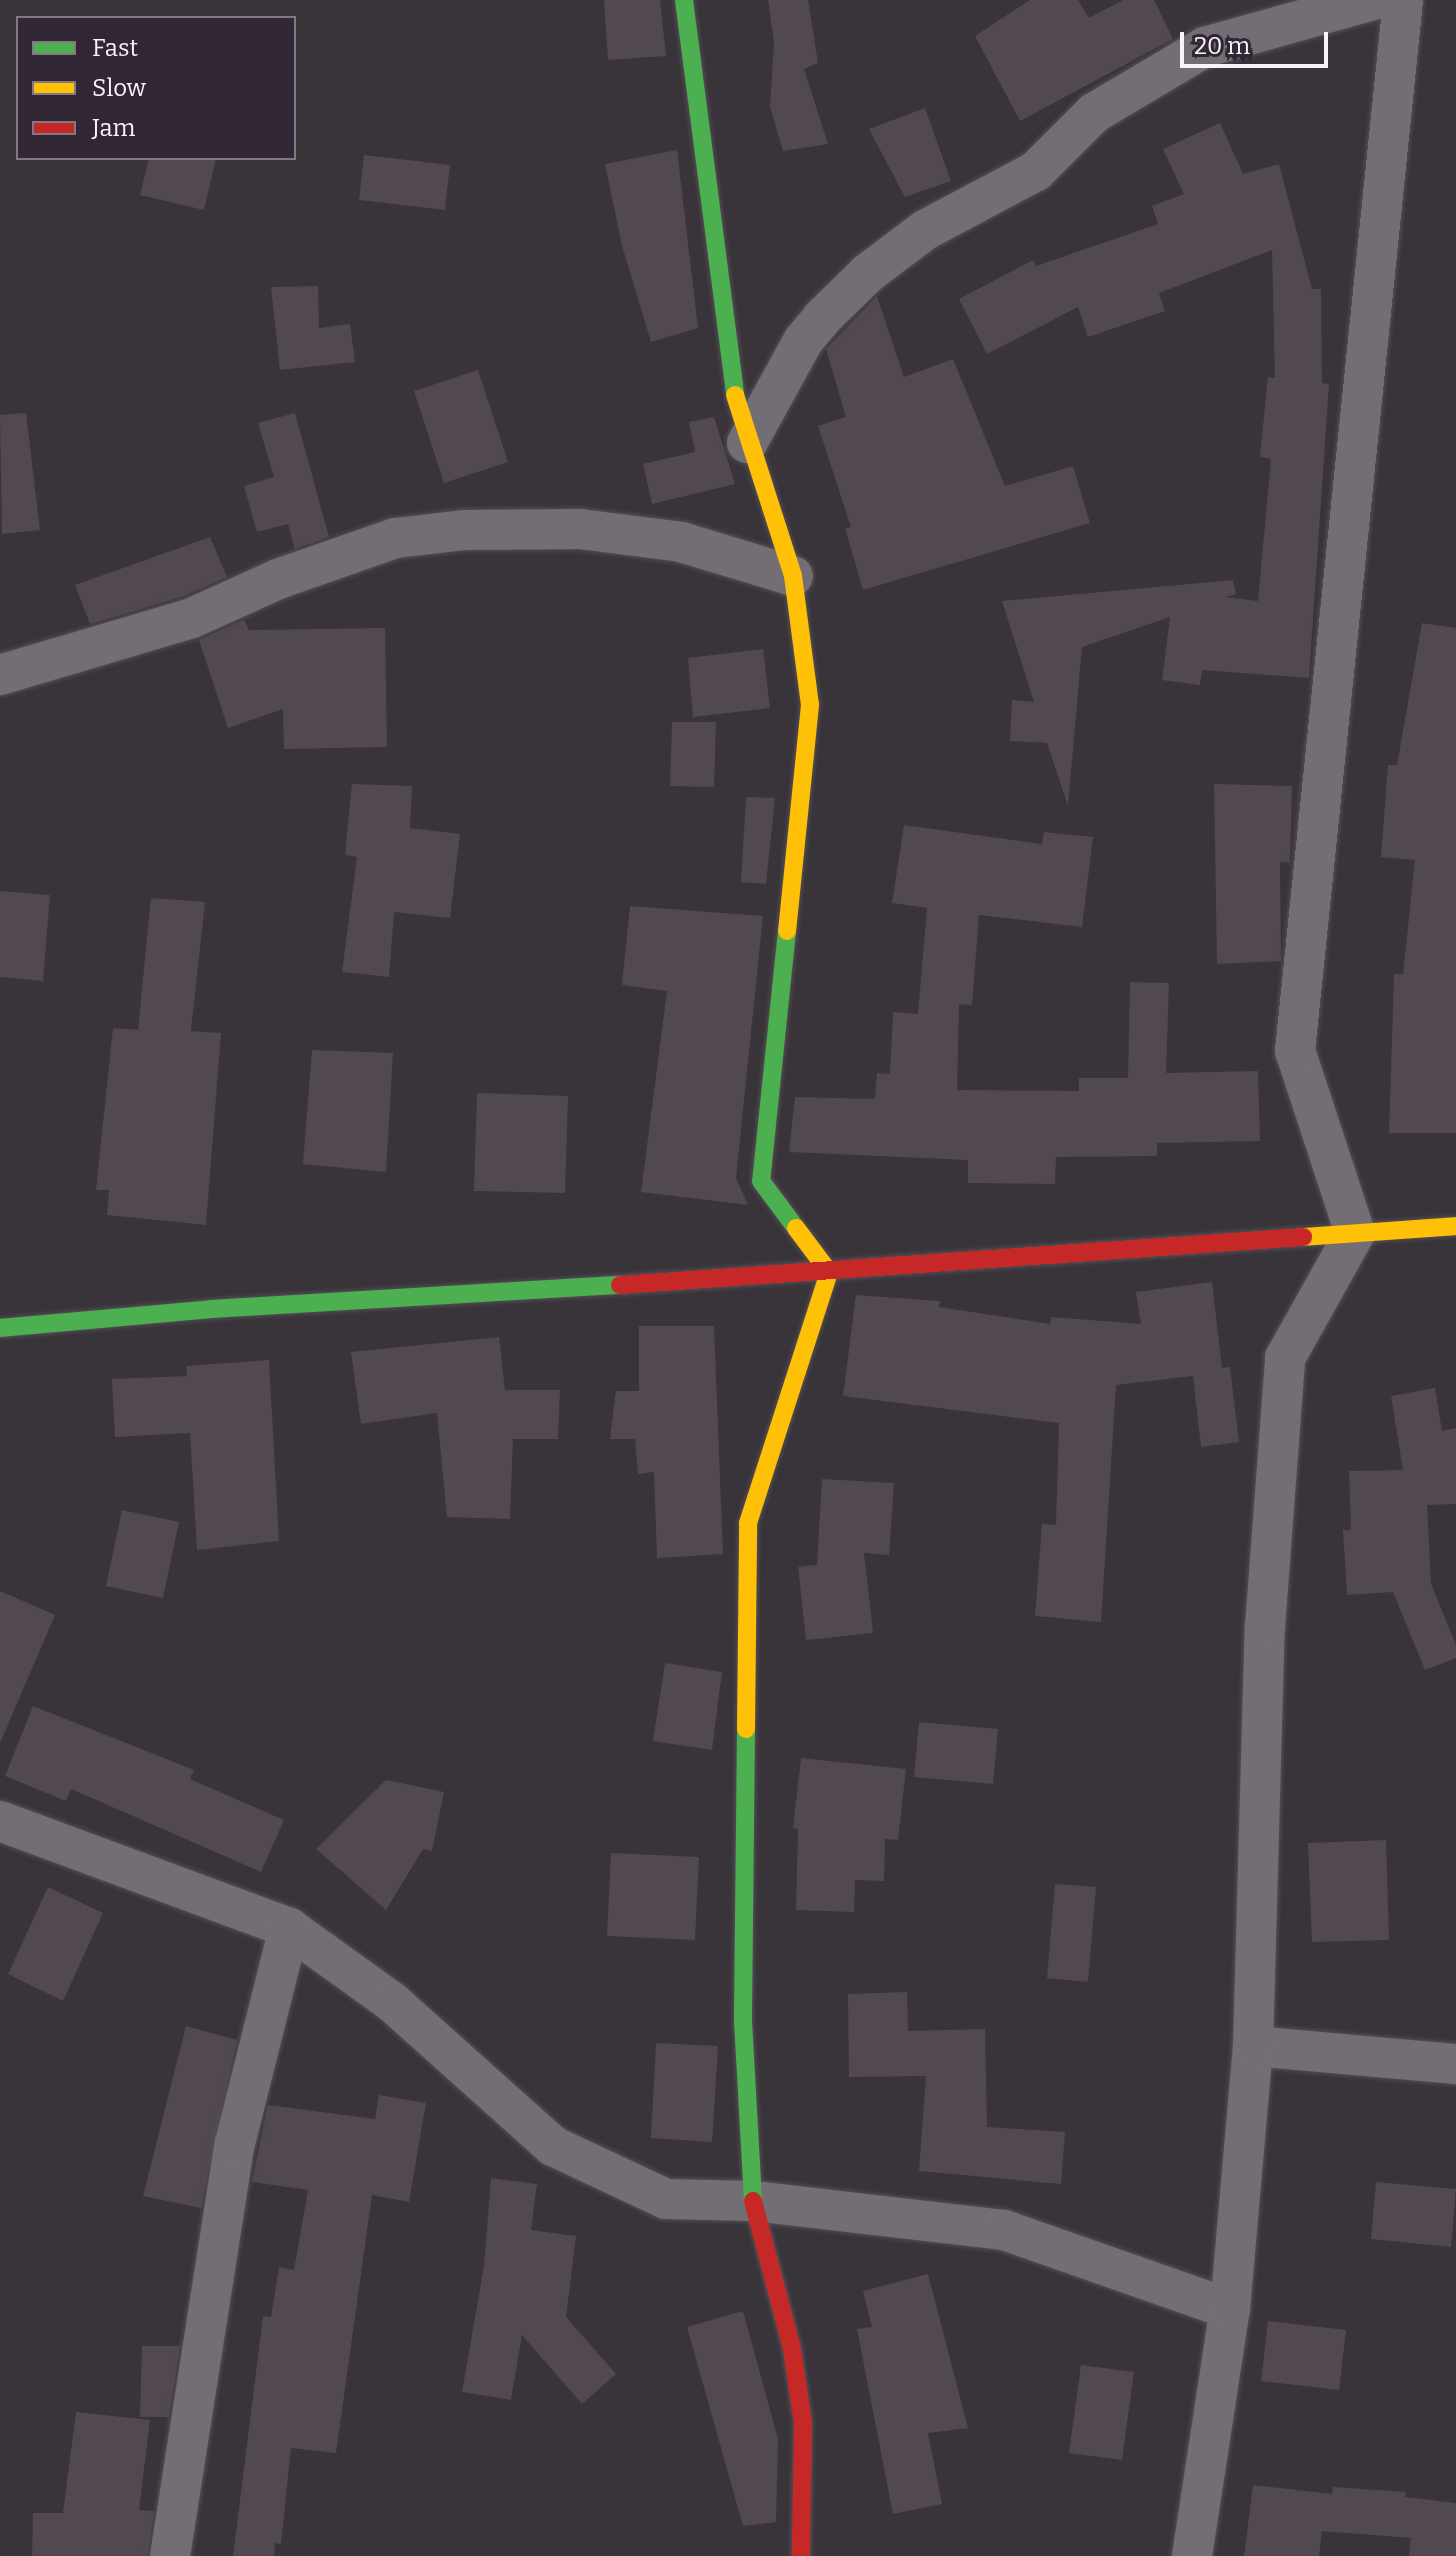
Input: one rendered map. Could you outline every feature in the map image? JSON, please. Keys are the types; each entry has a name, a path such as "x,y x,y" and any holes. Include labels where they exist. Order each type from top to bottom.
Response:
{"street":[{"path":"684,0 729,373 747,443 793,576 810,705 761,1181 829,1272"},
{"path":"747,443 803,341 868,273 925,230 1036,171 1094,113 1205,47 1373,0"},
{"path":"1192,2556 1230,2309 1253,2046 1265,1627 1285,1358 1355,1233 1295,1051 1403,0"},
{"path":"0,675 192,618 278,579 395,538 464,530 580,529 681,542 793,576"},
{"path":"0,1328 211,1309 829,1272 1456,1226"},
{"path":"801,2556 803,2423 786,2324 753,2201 744,2113 748,1523 829,1272"},
{"path":"0,1821 289,1928 392,2002 553,2146 666,2199 753,2201 1004,2230 1230,2309"},
{"path":"170,2556 232,2157 289,1928"},
{"path":"1253,2046 1456,2064"}],"building":[{"path":"604,0 660,0 666,56 608,60"},
{"path":"768,0 808,0 818,63 804,69 828,144 783,151 770,107 774,43"},
{"path":"1030,0 1078,0 1089,18 1123,0 1154,0 1173,39 1020,121 975,36"},
{"path":"925,108 951,181 905,197 869,129"},
{"path":"1220,123 1243,174 1279,164 1312,289 1321,289 1322,383 1329,384 1309,678 1202,670 1200,685 1162,680 1170,617 1082,647 1068,806 1047,743 1010,741 1012,700 1034,702 1002,601 1233,580 1236,594 1226,597 1258,601 1271,459 1260,457 1268,377 1275,378 1272,250 1159,293 1165,311 1088,337 1078,307 987,354 959,299 1033,260 1036,266 1158,224 1152,206 1184,194 1163,149"},
{"path":"677,150 698,328 651,342 622,246 605,164"},
{"path":"364,155 450,165 445,210 359,200"},
{"path":"149,160 216,160 204,210 140,195"},
{"path":"318,286 319,328 350,324 355,362 280,370 271,287"},
{"path":"877,296 904,377 953,359 1005,486 1073,466 1090,523 863,590 845,528 851,527 818,426 846,417 826,349"},
{"path":"478,370 508,462 444,483 414,391"},
{"path":"26,413 40,530 2,534 0,415"},
{"path":"295,413 329,537 295,549 288,524 257,532 244,486 274,477 258,423"},
{"path":"714,417 735,484 652,504 643,464 695,452 689,422"},
{"path":"210,537 227,577 184,596 90,624 75,585"},
{"path":"244,620 249,630 385,628 387,747 284,749 283,709 228,728 199,640"},
{"path":"1422,623 1456,628 1456,1133 1389,1133 1394,974 1403,974 1415,860 1381,857 1388,765 1397,765"},
{"path":"763,649 770,708 693,717 688,658"},
{"path":"672,722 716,722 714,787 670,786"},
{"path":"352,784 412,786 410,828 460,834 450,918 394,912 389,977 342,972 357,857 345,855"},
{"path":"1214,784 1292,786 1290,863 1280,862 1281,961 1217,964"},
{"path":"746,797 775,798 766,884 741,882"},
{"path":"904,825 1042,844 1044,832 1093,837 1082,927 979,915 972,1005 959,1004 957,1090 1079,1091 1079,1078 1128,1078 1130,982 1169,983 1166,1073 1258,1071 1260,1141 1157,1143 1157,1156 1056,1157 1055,1184 968,1183 968,1160 789,1152 795,1097 875,1099 877,1073 890,1074 893,1012 918,1014 927,908 892,903"},
{"path":"0,891 50,895 43,981 0,977"},
{"path":"151,898 205,902 191,1031 221,1033 206,1225 107,1215 109,1190 96,1190 113,1028 138,1030"},
{"path":"630,906 763,916 736,1178 748,1205 641,1192 667,991 622,985"},
{"path":"312,1050 393,1053 386,1172 303,1164"},
{"path":"477,1093 568,1096 565,1193 474,1191"},
{"path":"1212,1282 1222,1368 1230,1367 1239,1442 1201,1447 1193,1376 1116,1385 1101,1622 1035,1616 1042,1524 1056,1525 1059,1423 843,1396 856,1295 940,1301 939,1307 1050,1324 1051,1317 1141,1324 1136,1292"},
{"path":"639,1326 714,1326 723,1554 657,1558 654,1472 638,1474 635,1439 610,1439 616,1391 639,1391"},
{"path":"499,1337 505,1390 560,1390 558,1439 513,1439 510,1519 447,1517 437,1413 361,1424 351,1352"},
{"path":"269,1360 279,1541 197,1550 190,1433 115,1437 112,1379 187,1376 186,1366"},
{"path":"1435,1388 1442,1431 1456,1428 1456,1504 1427,1505 1431,1584 1456,1645 1456,1658 1425,1670 1393,1592 1347,1595 1343,1530 1351,1530 1349,1471 1403,1470 1391,1396"},
{"path":"822,1479 894,1483 889,1555 864,1553 873,1633 806,1640 798,1567 817,1565"},
{"path":"122,1510 179,1522 163,1598 106,1586"},
{"path":"0,1591 55,1615 0,1743"},
{"path":"665,1663 722,1672 712,1750 653,1741"},
{"path":"33,1706 194,1770 190,1779 284,1820 261,1872 71,1789 66,1801 5,1776"},
{"path":"919,1722 998,1729 993,1784 914,1777"},
{"path":"801,1758 906,1769 898,1840 885,1839 884,1881 855,1880 854,1912 796,1910 798,1829 793,1828"},
{"path":"386,1780 444,1792 432,1851 423,1849 386,1910 316,1849"},
{"path":"1386,1840 1389,1940 1312,1942 1308,1843"},
{"path":"611,1853 699,1857 695,1940 607,1936"},
{"path":"1055,1884 1096,1887 1088,1982 1047,1978"},
{"path":"48,1887 103,1913 63,2001 8,1974"},
{"path":"907,1992 908,2031 985,2029 987,2127 1065,2132 1061,2184 919,2171 926,2076 849,2077 848,1994"},
{"path":"186,2026 237,2040 201,2208 143,2196"},
{"path":"656,2043 718,2046 712,2142 651,2138"},
{"path":"379,2095 426,2103 409,2202 372,2195 336,2453 291,2448 281,2544 275,2543 274,2556 233,2556 263,2316 271,2317 279,2267 294,2270 308,2190 252,2182 268,2105 375,2119"},
{"path":"491,2178 537,2184 531,2230 576,2236 566,2317 616,2374 582,2404 522,2335 511,2400 462,2392 484,2266"},
{"path":"1376,2182 1456,2189 1451,2247 1371,2239"},
{"path":"928,2274 968,2428 928,2433 942,2504 893,2514 857,2329 872,2327 863,2291"},
{"path":"743,2311 778,2439 776,2522 743,2526 687,2327"},
{"path":"1268,2321 1346,2330 1339,2390 1261,2381"},
{"path":"142,2346 180,2346 169,2417 140,2417"},
{"path":"1081,2365 1134,2372 1122,2460 1069,2453"},
{"path":"76,2412 150,2420 139,2510 154,2511 148,2556 32,2556 33,2513 63,2513"},
{"path":"1253,2485 1332,2494 1333,2487 1406,2492 1405,2497 1456,2503 1456,2556 1409,2556 1411,2538 1322,2531 1319,2556 1244,2556"}],"traffic: fast":[{"path":"684,0 735,395"},
{"path":"787,931 761,1181 796,1228"},
{"path":"0,1328 211,1309 620,1285"},
{"path":"746,1729 743,2021 753,2201"}],"traffic: slow":[{"path":"735,395 793,576 810,705 787,931"},
{"path":"1303,1237 1456,1226"},
{"path":"746,1729 748,1523 829,1272 796,1228"}],"traffic: jam":[{"path":"620,1285 1303,1237"},
{"path":"753,2201 792,2349 803,2423 801,2556"}]}
